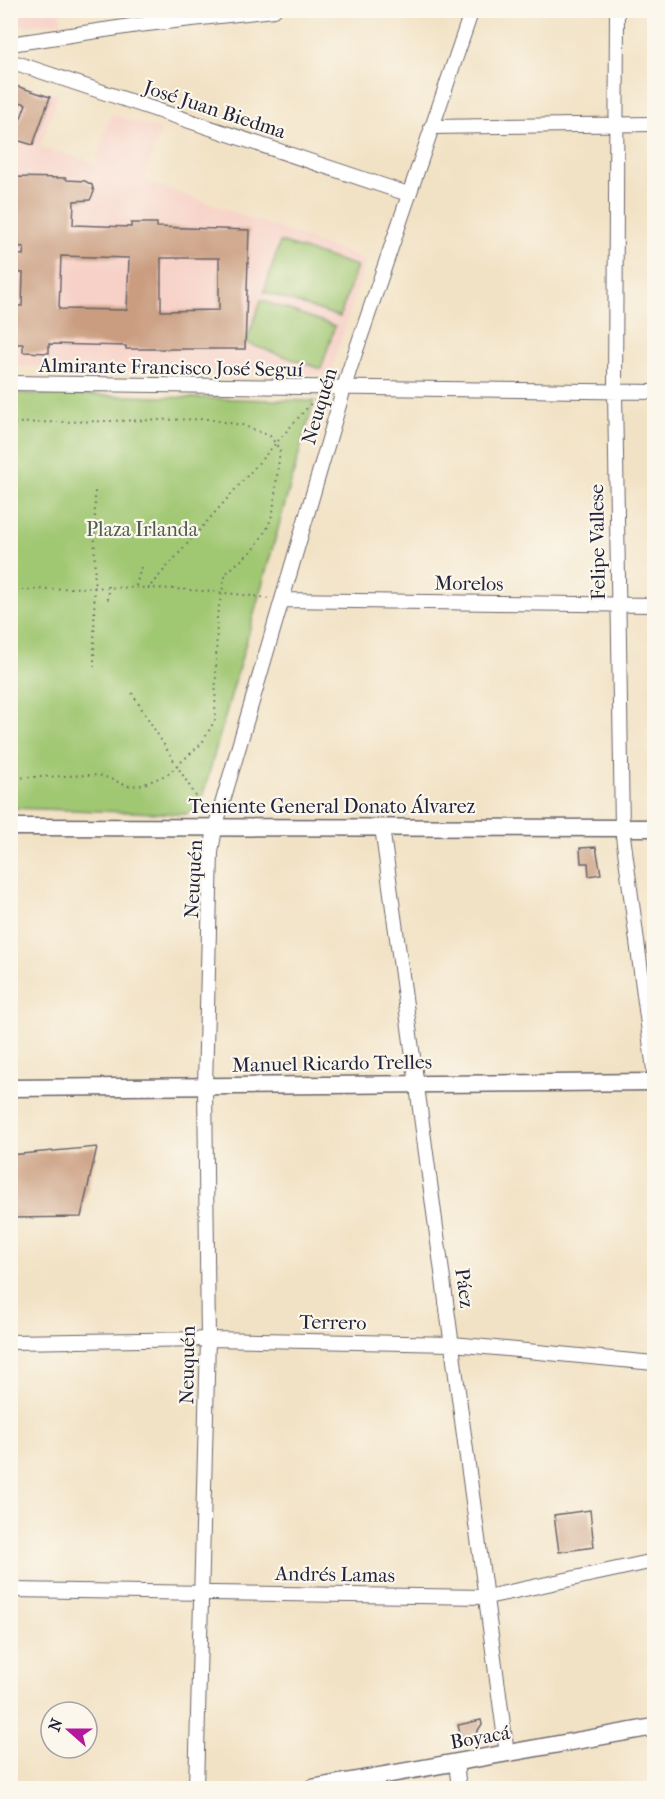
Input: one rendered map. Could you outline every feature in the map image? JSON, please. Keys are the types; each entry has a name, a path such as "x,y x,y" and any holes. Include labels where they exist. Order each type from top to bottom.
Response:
{"street":[{"path":"10,44 138,18 274,10"},
{"name":"Neuquén","path":"196,1788 208,1338 206,1086 211,852 215,828 344,390 408,194 472,10"},
{"name":"Felipe Vallese","path":"617,10 615,392 622,828 654,1070"},
{"name":"José Juan Biedma","path":"10,61 408,194"},
{"path":"431,127 654,124"},
{"name":"Almirante Francisco José Seguí","path":"14,383 344,390 654,393"},
{"name":"Morelos","path":"283,600 654,605"},
{"name":"Teniente General Donato Álvarez","path":"10,827 654,828"},
{"name":"Páez","path":"382,827 507,1754"},
{"name":"Manuel Ricardo Trelles","path":"10,1088 654,1082"},
{"name":"Terrero","path":"10,1342 208,1338 453,1344 654,1363"},
{"name":"Andrés Lamas","path":"10,1590 487,1597 654,1561"},
{"name":"Boyacá","path":"312,1788 654,1727"},
{"path":"456,1763 459,1788"}],"path":[{"path":"10,778 90,775 128,786 142,785 168,774 202,743 214,720 217,615 226,573 254,549 273,512 280,450 270,436 242,425 207,419 10,423 14,383"},
{"path":"151,586 324,389"},
{"path":"10,431 16,438 10,445"},
{"path":"94,667 95,489"},
{"path":"136,586 141,567"},
{"path":"10,591 93,585 151,586 283,600"},
{"path":"108,586 108,601"},
{"path":"132,693 215,828"}],"shaded area":[{"path":"11,10 60,11 61,22 11,27"},
{"path":"10,83 58,95 40,147 95,163 111,114 160,130 144,180 366,260 330,375 11,366"}],"green space":[{"path":"280,242 357,266 340,317 264,292"},
{"path":"261,300 335,326 321,369 246,343"},
{"name":"Plaza Irlanda","path":"11,393 314,401 199,809 186,814 11,808"}],"building":[{"path":"13,85 50,97 33,145 10,138 10,123 18,126 26,104 10,99"},
{"path":"10,177 66,178 67,180 85,181 92,185 94,192 90,200 74,201 73,225 131,227 131,223 157,223 157,227 249,230 245,349 126,349 126,346 49,344 49,353 23,352 23,344 10,344 10,306 22,306 23,273 10,272 10,254 23,255 24,247 10,246","holes":["61,256 129,258 127,310 59,309","161,258 219,258 219,310 161,311"]},
{"path":"596,847 601,874 589,876 588,863 581,863 580,848"},
{"path":"97,1147 81,1217 10,1218 10,1155"},
{"path":"590,1510 594,1547 559,1552 554,1515"},
{"path":"481,1720 482,1724 472,1740 462,1742 458,1725"}]}
